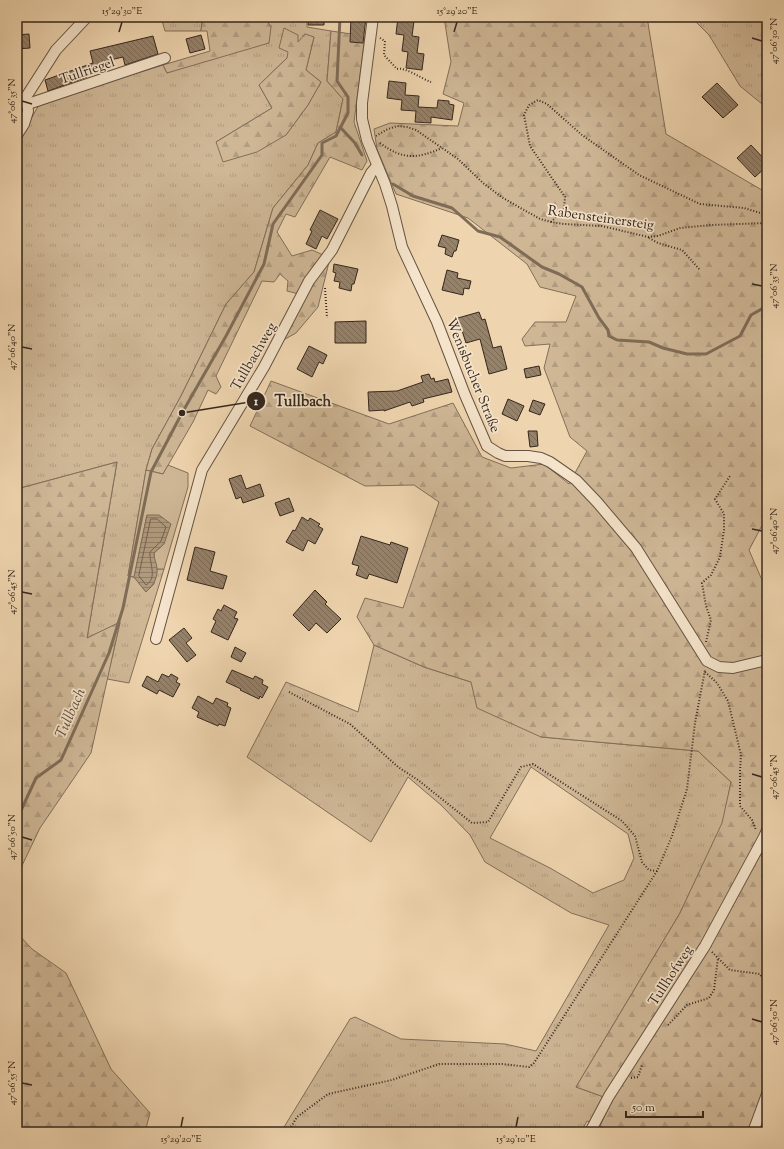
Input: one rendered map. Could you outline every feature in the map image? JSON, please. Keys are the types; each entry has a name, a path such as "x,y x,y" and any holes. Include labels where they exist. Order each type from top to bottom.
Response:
{"street":[{"path":"17,135 24,124 28,110 26,97 56,50 87,17"},
{"name":"Wenisbucher Straße","path":"373,17 362,103 362,119 367,140 392,206 404,252 437,322 465,396 488,446 505,456 528,456 541,458 550,462 576,480 598,502 636,548 705,658"},
{"name":"Tullriegel","path":"28,104 165,58"},
{"path":"17,100 28,104"},
{"name":"Tullbachweg","path":"156,639 202,470 264,367 309,281 332,250 371,173 377,166"},
{"path":"705,658 719,667 733,668 767,660"},
{"name":"Tullhofweg","path":"590,1132 620,1078 705,946 766,834"},
{"path":"753,1132 767,1094"}],"path":[{"path":"385,41 384,55 397,69 408,70 412,74 430,82"},
{"path":"551,222 564,209 565,197 530,146 524,115 529,105 538,100 547,104 582,135 639,174 700,204 744,208 767,214"},
{"name":"Rabensteinersteig","path":"367,140 397,126 416,130 458,158 483,183 503,198 540,219 551,222 602,226 648,237 658,236 680,228 711,224 767,223"},
{"path":"367,140 377,142 396,154 410,156 427,154 442,148"},
{"path":"648,237 658,243 682,250 700,270"},
{"path":"325,288 327,318"},
{"path":"288,1132 297,1117 328,1094 392,1080 439,1064 502,1064 529,1067 534,1063 657,871 672,836 687,789 695,723 711,620 706,606 702,583 711,575 720,556 724,530 724,514 715,499 730,476"},
{"path":"704,671 717,683 728,700 742,755 740,770 740,806 752,820 755,829 766,834"},
{"path":"290,692 350,724 398,767 418,780 472,823 488,822 521,767 533,764 622,821 635,836 642,862 649,870 657,871"},
{"path":"705,946 730,970 760,974 767,986"},
{"path":"665,1027 687,1005 710,998 714,990 718,958"},
{"path":"620,1078 638,1077 643,1059"}],"green space":[{"path":"161,17 207,17 202,21 201,31 165,31"},
{"path":"207,17 264,17 271,27 269,43 167,73 163,65 210,51 207,31 201,31 202,21"},
{"path":"264,17 307,17 307,27 331,31 327,81 343,99 336,132 318,143 308,165 273,208 254,272 226,304 181,396 152,449 146,470 128,576 134,577 146,592 154,584 157,569 164,569 129,683 107,679 120,623 87,638 117,462 17,489 17,141 40,103 163,65 167,73 271,27","holes":["314,37 306,70 321,82 308,105 286,135 216,142 272,108 259,85 287,58 289,52 298,42"]},
{"path":"444,17 647,17 666,134 767,193 767,516 749,550 765,587 767,585 767,1132 613,1132 600,1126 612,1100 576,1087 680,913 722,823 731,782 698,751 541,737 477,708 471,682 424,667 374,645 357,617 365,598 403,608 439,502 414,485 365,486 250,426 271,381 389,424 453,403 482,457 511,468 544,464 569,484 587,451 570,437 544,368 550,344 525,346 522,339 535,322 566,322 576,296 540,287 527,264 468,218 396,194 377,149 374,129 390,123 458,126 464,103 443,94 451,62"},
{"path":"691,17 767,17 767,108 740,86 709,35"},
{"path":"284,28 298,35 298,42 305,34 314,37 306,70 321,82 308,105 286,135 257,152 223,162 216,142 272,108 259,85 287,58 288,52 279,48"},
{"path":"331,31 365,36 354,122 367,161 362,170 330,157 295,217 286,214 277,232 292,256 312,250 330,258 318,307 296,333 269,348 299,294 287,291 288,281 280,274 274,282 262,281 216,376 221,387 216,394 208,390 193,422 163,474 146,470 152,449 181,396 226,304 254,272 273,208 308,165 318,143 336,132 343,99 327,81"},
{"path":"117,462 87,638 120,622 91,753 40,828 17,876 17,489"},
{"path":"168,465 188,473 188,487 164,569 157,569 154,553 164,544 147,515 134,577 128,576 146,470 163,474"},
{"path":"374,645 424,667 471,682 541,737 698,751 731,782 723,823 680,913 576,1087 613,1100 600,1126 587,1121 581,1132 281,1132 350,1019 355,1017 401,1039 505,1044 536,1051 609,925 571,913 485,862 470,835 441,805 408,777 371,842 247,757 286,682 358,712","holes":["531,767 628,834 634,858 624,880 593,893 550,868 490,838"]},
{"path":"17,933 32,949 66,973 111,1069 150,1113 145,1132 17,1132"}],"water":[{"path":"147,515 159,515 171,524 164,544 154,553 157,576 146,592 134,577"}],"building":[{"path":"309,17 324,17 324,25 308,25"},
{"path":"351,17 366,17 363,43 350,42"},
{"path":"398,17 410,17 409,20 414,21 412,36 419,37 417,53 424,54 422,70 406,68 408,52 402,51 404,35 396,34"},
{"path":"29,34 30,48 17,49 17,35"},
{"path":"201,35 205,49 190,53 186,39"},
{"path":"153,36 158,54 125,65 123,57 102,62 104,69 86,72 87,77 48,91 45,80 93,63 90,51"},
{"path":"389,81 406,83 405,95 419,96 418,107 437,108 438,100 449,101 449,104 454,105 452,120 431,117 431,123 415,122 416,111 401,110 402,100 387,98"},
{"path":"717,83 738,105 723,118 702,97"},
{"path":"751,145 767,162 767,166 755,177 737,158"},
{"path":"320,210 338,219 327,239 322,236 316,249 306,244 312,231 310,230"},
{"path":"442,235 459,240 456,251 454,251 452,257 445,254 446,248 438,246"},
{"path":"334,264 358,269 351,291 339,288 340,282 334,281 336,273 333,272"},
{"path":"447,270 458,273 457,278 471,281 469,289 464,288 463,295 442,290"},
{"path":"479,312 482,320 485,319 493,348 501,346 507,369 489,374 480,339 466,343 458,318"},
{"path":"366,321 366,343 335,343 335,322"},
{"path":"309,346 327,355 323,364 319,362 312,377 297,369"},
{"path":"539,366 541,375 526,378 524,369"},
{"path":"429,374 431,379 434,378 435,382 448,379 452,392 423,399 424,402 412,406 410,402 384,411 369,411 368,392 397,391 423,382 421,376"},
{"path":"508,399 524,406 517,421 502,414"},
{"path":"533,400 545,404 540,415 529,411"},
{"path":"528,431 537,431 538,446 530,447"},
{"path":"241,475 246,489 260,484 264,496 243,503 241,497 236,499 229,479"},
{"path":"289,498 294,511 280,516 275,503"},
{"path":"302,517 308,521 310,518 320,524 318,526 323,529 315,544 308,540 303,551 286,542 293,530 295,531"},
{"path":"361,536 390,545 391,542 408,548 397,583 369,574 367,579 356,575 359,566 352,564"},
{"path":"195,547 215,552 210,571 227,576 223,589 187,580"},
{"path":"315,590 327,602 325,604 341,619 327,633 316,623 309,631 293,615"},
{"path":"224,605 237,612 234,618 238,619 228,640 211,632 216,621 213,619 218,609 221,611"},
{"path":"184,628 192,638 186,643 196,655 187,662 169,640"},
{"path":"235,647 246,653 241,662 231,657"},
{"path":"232,670 253,679 255,676 263,680 262,684 268,687 262,698 260,696 259,699 226,682"},
{"path":"162,674 169,677 171,674 178,678 176,682 180,684 173,697 159,690 157,694 142,686 147,676 158,682"},
{"path":"198,696 213,704 216,698 228,703 227,706 231,708 225,726 219,724 218,726 197,717 199,712 192,708"}],"waterway":[{"name":"Tullbach","path":"17,819 36,778 61,760 109,653 123,608 151,472 264,264 273,224 322,155 322,143 336,136 348,113 348,97 337,81 340,17"},
{"path":"340,127 355,143 362,155"},
{"path":"393,184 413,196 452,208 478,231 500,237 542,267 559,274 582,287 599,318 608,330 609,336 617,340 649,342 663,348 687,354 706,354 740,336 751,315 767,306"}],"place":[{"name":"Tullbach","path":"182,413"}]}
